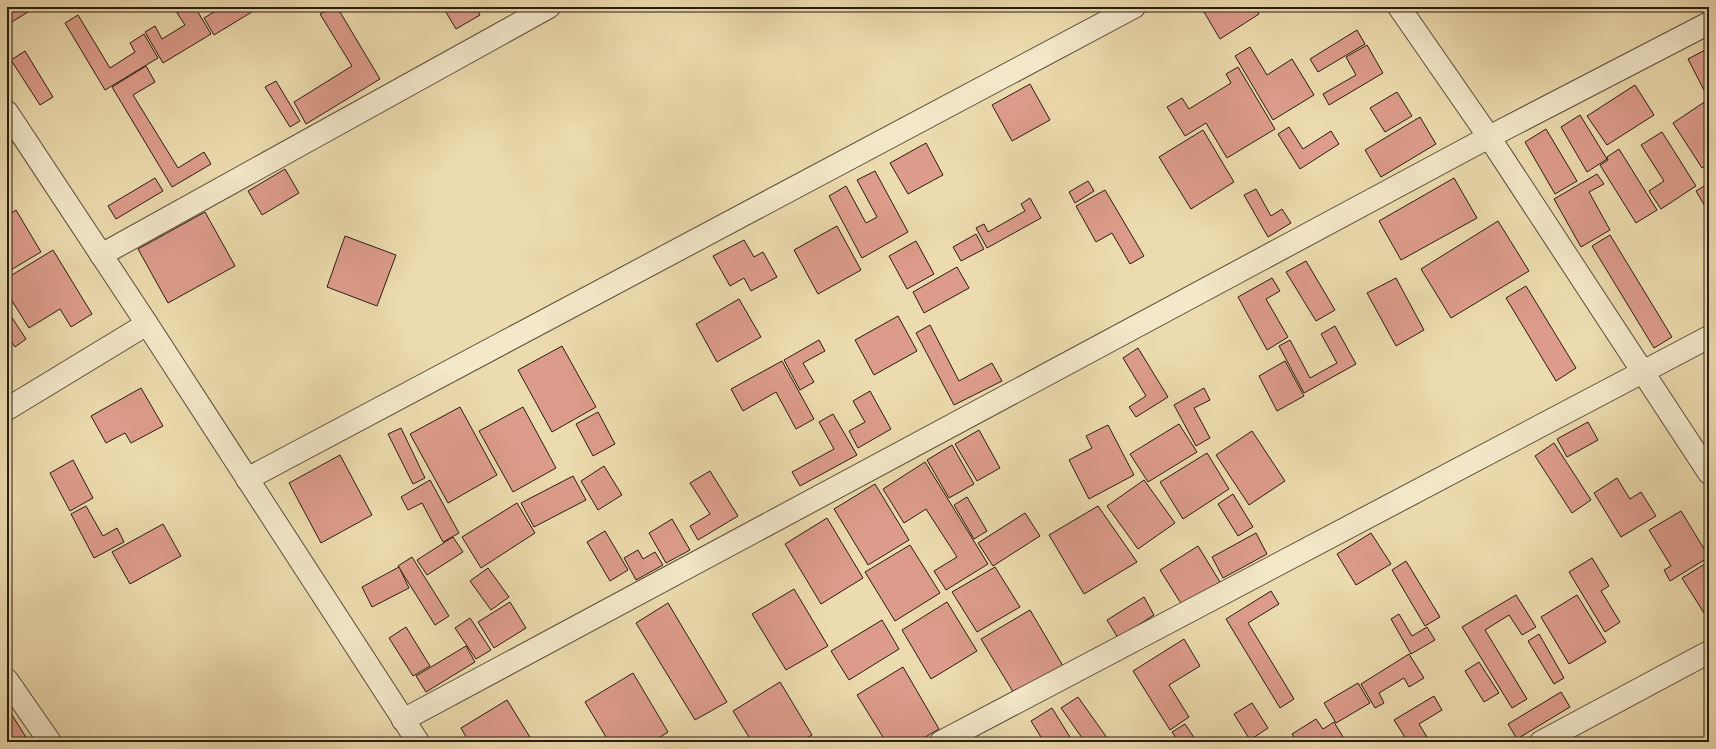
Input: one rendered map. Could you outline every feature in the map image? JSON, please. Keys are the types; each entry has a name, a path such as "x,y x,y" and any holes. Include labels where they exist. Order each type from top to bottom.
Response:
{"street":[{"path":"101,255 549,7"},
{"path":"247,479 1134,7"},
{"path":"1399,7 1489,137 1709,473"},
{"path":"403,720 1489,137 1709,23"},
{"path":"7,112 147,324 418,742"},
{"path":"7,409 147,324"},
{"path":"941,742 1709,337"},
{"path":"1541,742 1709,652"},
{"path":"7,680 50,742"}],"building":[{"path":"7,7 36,7 7,25"},
{"path":"186,7 195,7 211,34 163,63 145,32 155,26 162,39 185,25 177,13"},
{"path":"222,7 260,7 214,35 204,18"},
{"path":"312,7 322,7 314,12"},
{"path":"332,7 337,7 380,79 306,124 294,102 352,66 320,14"},
{"path":"443,7 476,7 480,15 456,29"},
{"path":"1201,7 1255,7 1259,14 1220,39"},
{"path":"78,15 110,68 135,52 130,43 144,34 158,58 105,90 65,23"},
{"path":"1357,30 1365,44 1318,72 1310,59"},
{"path":"1367,45 1383,73 1329,105 1323,94 1356,75 1346,57"},
{"path":"1250,47 1267,75 1292,59 1314,95 1273,120 1235,56"},
{"path":"1709,48 1709,92 1706,94 1688,59"},
{"path":"25,51 53,97 40,105 11,60"},
{"path":"146,66 155,82 133,95 178,168 204,152 211,164 172,187 112,87"},
{"path":"1238,67 1275,129 1227,158 1206,123 1185,136 1167,107 1182,98 1189,109 1231,83 1226,74"},
{"path":"276,81 300,121 290,127 265,87"},
{"path":"1030,84 1050,120 1012,141 992,105"},
{"path":"1635,85 1654,115 1607,145 1587,116"},
{"path":"1397,92 1412,116 1385,132 1370,108"},
{"path":"1709,99 1709,164 1702,168 1673,123"},
{"path":"1580,115 1607,159 1587,172 1561,127"},
{"path":"1420,117 1436,144 1381,177 1365,150"},
{"path":"1289,127 1303,149 1331,131 1339,144 1300,169 1278,134"},
{"path":"1546,129 1577,181 1555,194 1525,142"},
{"path":"1203,130 1234,182 1191,209 1159,157"},
{"path":"1662,132 1696,186 1661,209 1649,191 1664,181 1641,145"},
{"path":"926,143 943,175 908,194 890,163"},
{"path":"1619,149 1657,210 1636,223 1600,165 1608,160 1607,157"},
{"path":"285,169 299,193 262,215 248,191"},
{"path":"875,171 908,232 862,258 829,196 846,186 866,223 877,217 857,180"},
{"path":"1597,174 1604,184 1589,192 1610,230 1581,247 1554,199"},
{"path":"155,178 163,191 116,219 108,206"},
{"path":"1454,178 1477,218 1401,260 1379,221"},
{"path":"1088,181 1094,191 1075,203 1069,192"},
{"path":"1709,183 1709,213 1696,191"},
{"path":"1256,189 1271,216 1282,209 1291,223 1268,237 1244,195"},
{"path":"1105,190 1144,256 1130,264 1112,233 1096,242 1076,206"},
{"path":"1030,198 1041,218 987,248 976,228 984,224 988,232 1025,211 1021,204"},
{"path":"16,210 41,252 9,271 7,267 7,216"},
{"path":"205,212 235,266 168,303 138,249"},
{"path":"1498,221 1529,271 1451,318 1421,269"},
{"path":"837,226 861,270 818,294 794,250"},
{"path":"976,234 984,249 961,261 953,247"},
{"path":"1610,235 1672,337 1654,348 1592,246"},
{"path":"345,236 396,255 377,306 327,287"},
{"path":"744,240 754,257 763,252 777,277 751,291 744,278 730,286 713,256"},
{"path":"916,241 934,274 907,289 889,256"},
{"path":"53,250 92,314 71,327 60,309 29,328 7,293 7,278"},
{"path":"1306,261 1335,310 1316,321 1286,272"},
{"path":"957,267 969,288 924,313 913,292"},
{"path":"1272,278 1280,291 1266,299 1288,337 1267,350 1238,297"},
{"path":"1396,278 1424,330 1396,346 1367,293"},
{"path":"1526,286 1576,368 1556,381 1506,298"},
{"path":"739,299 761,337 717,362 696,324"},
{"path":"7,310 26,339 15,347 7,335"},
{"path":"898,316 917,351 874,375 855,340"},
{"path":"930,325 959,381 992,363 1002,381 954,405 916,333"},
{"path":"1335,326 1356,364 1304,393 1279,346 1290,340 1310,378 1337,363 1321,334"},
{"path":"819,340 825,351 803,363 814,382 800,390 784,360"},
{"path":"562,346 596,407 552,432 518,370"},
{"path":"1138,348 1168,397 1136,417 1129,407 1146,396 1123,358"},
{"path":"782,361 814,419 796,429 776,392 743,411 731,389"},
{"path":"1285,361 1304,396 1277,411 1259,376"},
{"path":"141,388 163,426 131,443 125,433 106,443 91,416"},
{"path":"1204,388 1210,400 1194,408 1210,438 1196,446 1174,405"},
{"path":"870,391 891,429 858,448 849,431 865,422 853,401"},
{"path":"460,407 497,475 448,503 410,434"},
{"path":"523,407 556,468 513,492 479,431"},
{"path":"598,412 615,444 593,456 576,424"},
{"path":"833,414 857,455 800,486 792,472 834,449 819,422"},
{"path":"1709,416 1709,425 1705,419"},
{"path":"1588,422 1598,440 1567,457 1557,439"},
{"path":"1179,424 1197,452 1148,482 1130,454"},
{"path":"1108,425 1134,475 1089,499 1069,460 1092,448 1086,436"},
{"path":"401,428 425,478 413,484 388,434"},
{"path":"979,430 1000,468 977,481 955,444"},
{"path":"1252,431 1285,481 1249,505 1216,455"},
{"path":"1554,443 1591,500 1572,513 1535,456"},
{"path":"952,445 974,484 949,498 927,460"},
{"path":"1207,453 1229,489 1183,519 1160,482"},
{"path":"340,455 372,515 321,543 289,483"},
{"path":"73,460 93,498 70,511 50,473"},
{"path":"925,462 988,564 946,590 934,571 957,557 926,509 904,523 883,489"},
{"path":"604,466 622,495 598,510 581,481"},
{"path":"710,471 738,516 698,540 690,526 710,514 690,483"},
{"path":"573,476 586,500 534,527 521,503"},
{"path":"1617,478 1630,499 1641,492 1656,516 1621,537 1594,493"},
{"path":"430,480 459,533 443,542 422,503 408,510 401,497"},
{"path":"1144,480 1175,523 1138,549 1107,506"},
{"path":"875,484 909,540 868,565 834,509"},
{"path":"1233,494 1253,527 1238,536 1218,504"},
{"path":"967,497 987,531 974,539 954,505"},
{"path":"517,503 535,533 481,568 462,537"},
{"path":"86,506 103,536 117,528 124,542 94,558 71,514"},
{"path":"1098,506 1137,562 1084,594 1049,535"},
{"path":"1681,511 1709,557 1670,581 1664,570 1671,566 1649,530"},
{"path":"1025,513 1040,536 993,566 978,543"},
{"path":"827,518 863,578 821,604 785,544"},
{"path":"672,519 690,550 666,563 649,533"},
{"path":"163,524 181,556 130,584 112,552"},
{"path":"605,531 628,570 610,581 587,542"},
{"path":"1256,533 1267,554 1223,578 1212,557"},
{"path":"1371,533 1391,564 1356,585 1337,554"},
{"path":"453,537 463,552 427,575 417,560"},
{"path":"910,545 940,593 895,621 865,572"},
{"path":"1198,546 1220,582 1182,605 1160,570"},
{"path":"638,550 643,559 655,552 663,565 636,580 624,558"},
{"path":"412,557 449,616 435,625 398,566"},
{"path":"1592,558 1609,586 1601,591 1620,622 1605,632 1569,572"},
{"path":"1406,561 1440,617 1425,626 1392,570"},
{"path":"1708,562 1709,563 1709,621 1682,578"},
{"path":"399,567 409,588 372,607 362,587"},
{"path":"995,567 1020,607 977,632 952,592"},
{"path":"488,568 509,597 491,610 470,581"},
{"path":"794,589 828,646 786,670 752,614"},
{"path":"1271,591 1279,604 1248,623 1294,699 1280,708 1226,619"},
{"path":"1516,595 1536,627 1522,635 1509,615 1485,630 1527,699 1512,708 1462,627"},
{"path":"1577,595 1606,642 1569,664 1541,617"},
{"path":"1144,597 1154,615 1118,638 1107,620"},
{"path":"510,602 526,628 494,648 478,622"},
{"path":"947,602 977,651 931,679 902,630"},
{"path":"668,603 727,702 695,720 636,623"},
{"path":"1030,610 1063,666 1015,695 981,639"},
{"path":"1399,614 1412,636 1427,627 1435,640 1411,654 1391,619"},
{"path":"470,618 491,650 476,659 455,628"},
{"path":"882,620 899,649 849,680 831,651"},
{"path":"406,627 430,666 413,676 389,638"},
{"path":"1539,634 1564,678 1554,684 1528,641"},
{"path":"1184,639 1200,666 1169,685 1189,717 1170,730 1133,671"},
{"path":"466,646 475,662 426,692 416,676"},
{"path":"1409,654 1424,678 1409,687 1404,678 1379,693 1384,703 1375,708 1361,684"},
{"path":"1479,662 1499,693 1484,702 1465,671"},
{"path":"903,667 939,729 917,742 886,742 857,695"},
{"path":"633,673 668,732 652,742 609,742 585,702"},
{"path":"780,682 812,735 800,742 752,742 733,711"},
{"path":"1358,683 1370,703 1336,723 1324,703"},
{"path":"1561,692 1570,707 1517,739 1508,724"},
{"path":"1434,696 1442,710 1419,724 1430,742 1408,742 1394,720"},
{"path":"1078,697 1110,742 1085,742 1061,708"},
{"path":"507,700 533,742 469,742 461,728"},
{"path":"1252,703 1268,728 1250,740 1234,714"},
{"path":"7,707 29,742 7,742"},
{"path":"1052,708 1073,742 1044,742 1031,721"},
{"path":"1316,719 1323,729 1334,722 1346,742 1297,742 1292,734"},
{"path":"1185,724 1197,742 1179,742 1172,732"}]}
